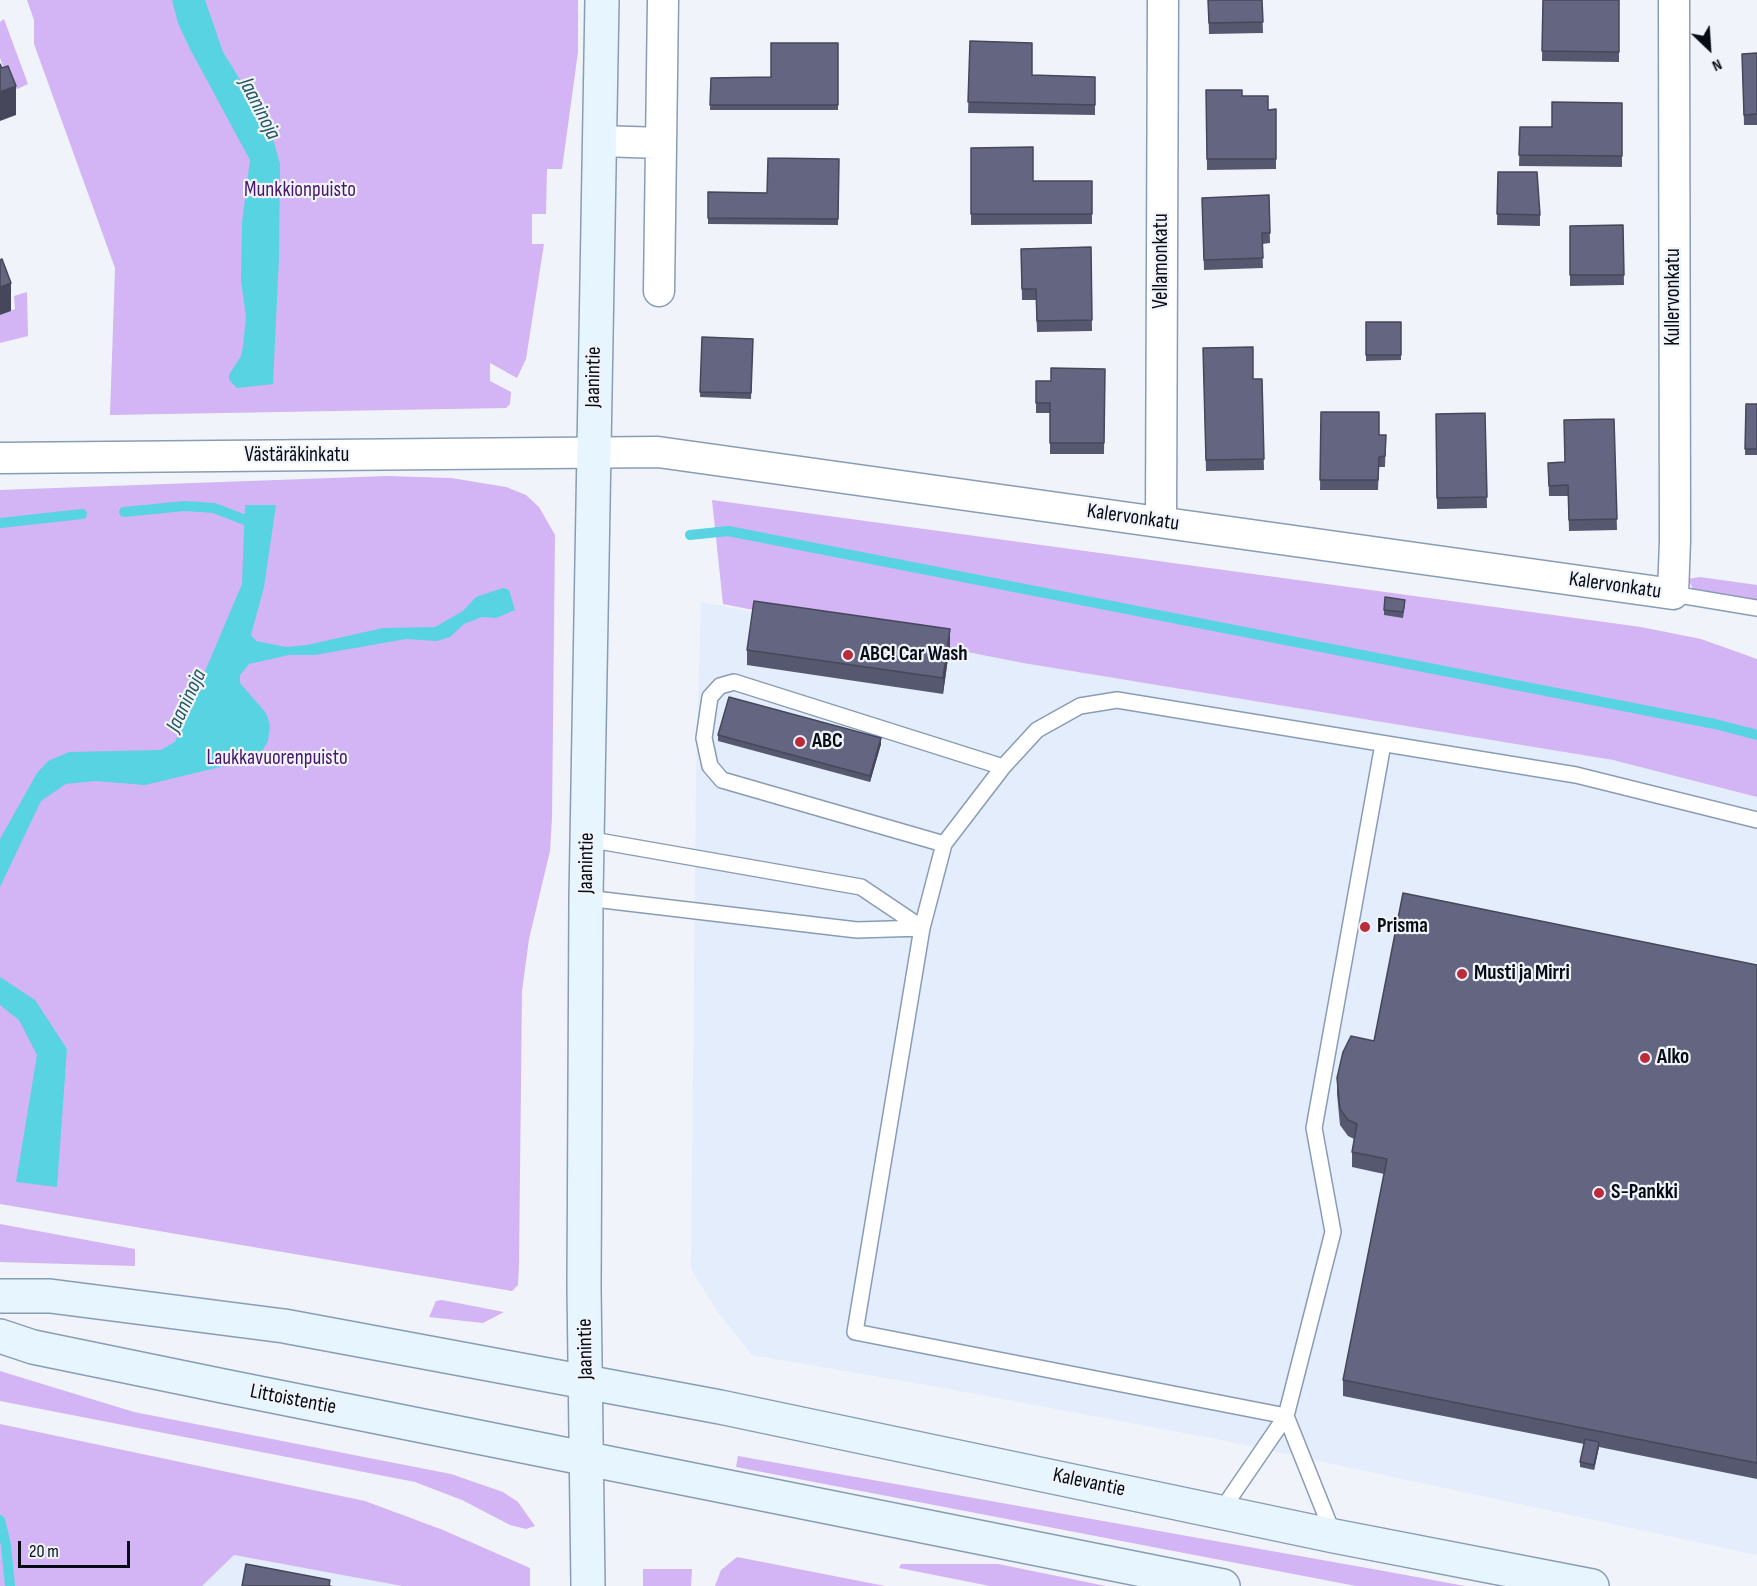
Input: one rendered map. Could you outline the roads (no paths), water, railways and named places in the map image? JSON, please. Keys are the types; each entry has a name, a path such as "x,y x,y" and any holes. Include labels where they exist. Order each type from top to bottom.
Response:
{"main road":[{"name":"Jaanintie","path":"588,1586 584,1278 586,898 594,454 593,386 602,0"},
{"path":"0,1296 50,1296 284,1326 586,1382"},
{"name":"Littoistentie","path":"0,1336 33,1347 588,1459"},
{"name":"Kalevantie","path":"586,1382 1334,1536 1592,1586"},
{"path":"588,1459 1222,1586"}],"street":[{"path":"660,291 663,0"},
{"name":"Vellamonkatu","path":"1161,522 1163,0"},
{"name":"Kullervonkatu","path":"1672,594 1675,541 1674,0"},
{"path":"600,141 661,143"},
{"name":"Kalervonkatu","path":"594,454 658,452 1672,594"},
{"name":"Västäräkinkatu","path":"0,458 594,454"}],"lane":[{"path":"1672,594 1757,608"},
{"path":"944,844 722,780 710,766 704,738 710,697 720,686 734,682 1003,767"},
{"path":"1286,1416 855,1332 922,928 944,844 1003,767 1037,730 1080,706 1117,700 1576,775 1757,820"},
{"path":"1221,1511 1286,1416 1333,1232 1314,1128 1383,744"},
{"path":"587,838 861,887 922,928"},
{"path":"586,898 857,930 922,928"},
{"path":"1286,1416 1334,1536"}],"water":[{"path":"172,0 205,0 223,52 267,124 280,164 279,257 273,384 237,388 229,380 229,375 241,356 246,316 241,281 242,222 250,160 190,49 178,23"},
{"path":"245,505 276,505 264,587 251,635 256,641 286,647 307,645 383,628 435,627 463,611 476,597 503,588 509,590 515,610 496,618 482,617 464,624 450,637 437,641 406,639 315,655 289,655 249,664 240,675 240,683 266,713 270,725 268,741 262,751 237,763 145,785 95,781 66,784 41,801 0,887 0,839 37,773 48,761 69,752 161,750 175,742 242,584"},
{"path":"0,977 35,1000 67,1049 57,1187 16,1182 37,1055 19,1020 0,1005"}],"waterway":[{"path":"124,512 185,506 214,508 258,525"},
{"path":"0,523 82,514"},
{"path":"690,535 728,531 1715,724 1757,735"},
{"name":"Jaaninoja","path":"0,1520 6,1545 10,1586"}],"place":[{"name":"ABC! Car Wash","path":"848,655"},
{"name":"ABC","path":"800,742"},
{"name":"Prisma","path":"1365,927"},
{"name":"Musti ja Mirri","path":"1462,974"},
{"name":"Alko","path":"1645,1058"},
{"name":"S-Pankki","path":"1599,1193"}],"park label":[{"name":"Munkkionpuisto","path":"300,191"},
{"name":"Laukkavuorenpuisto","path":"277,759"}]}
